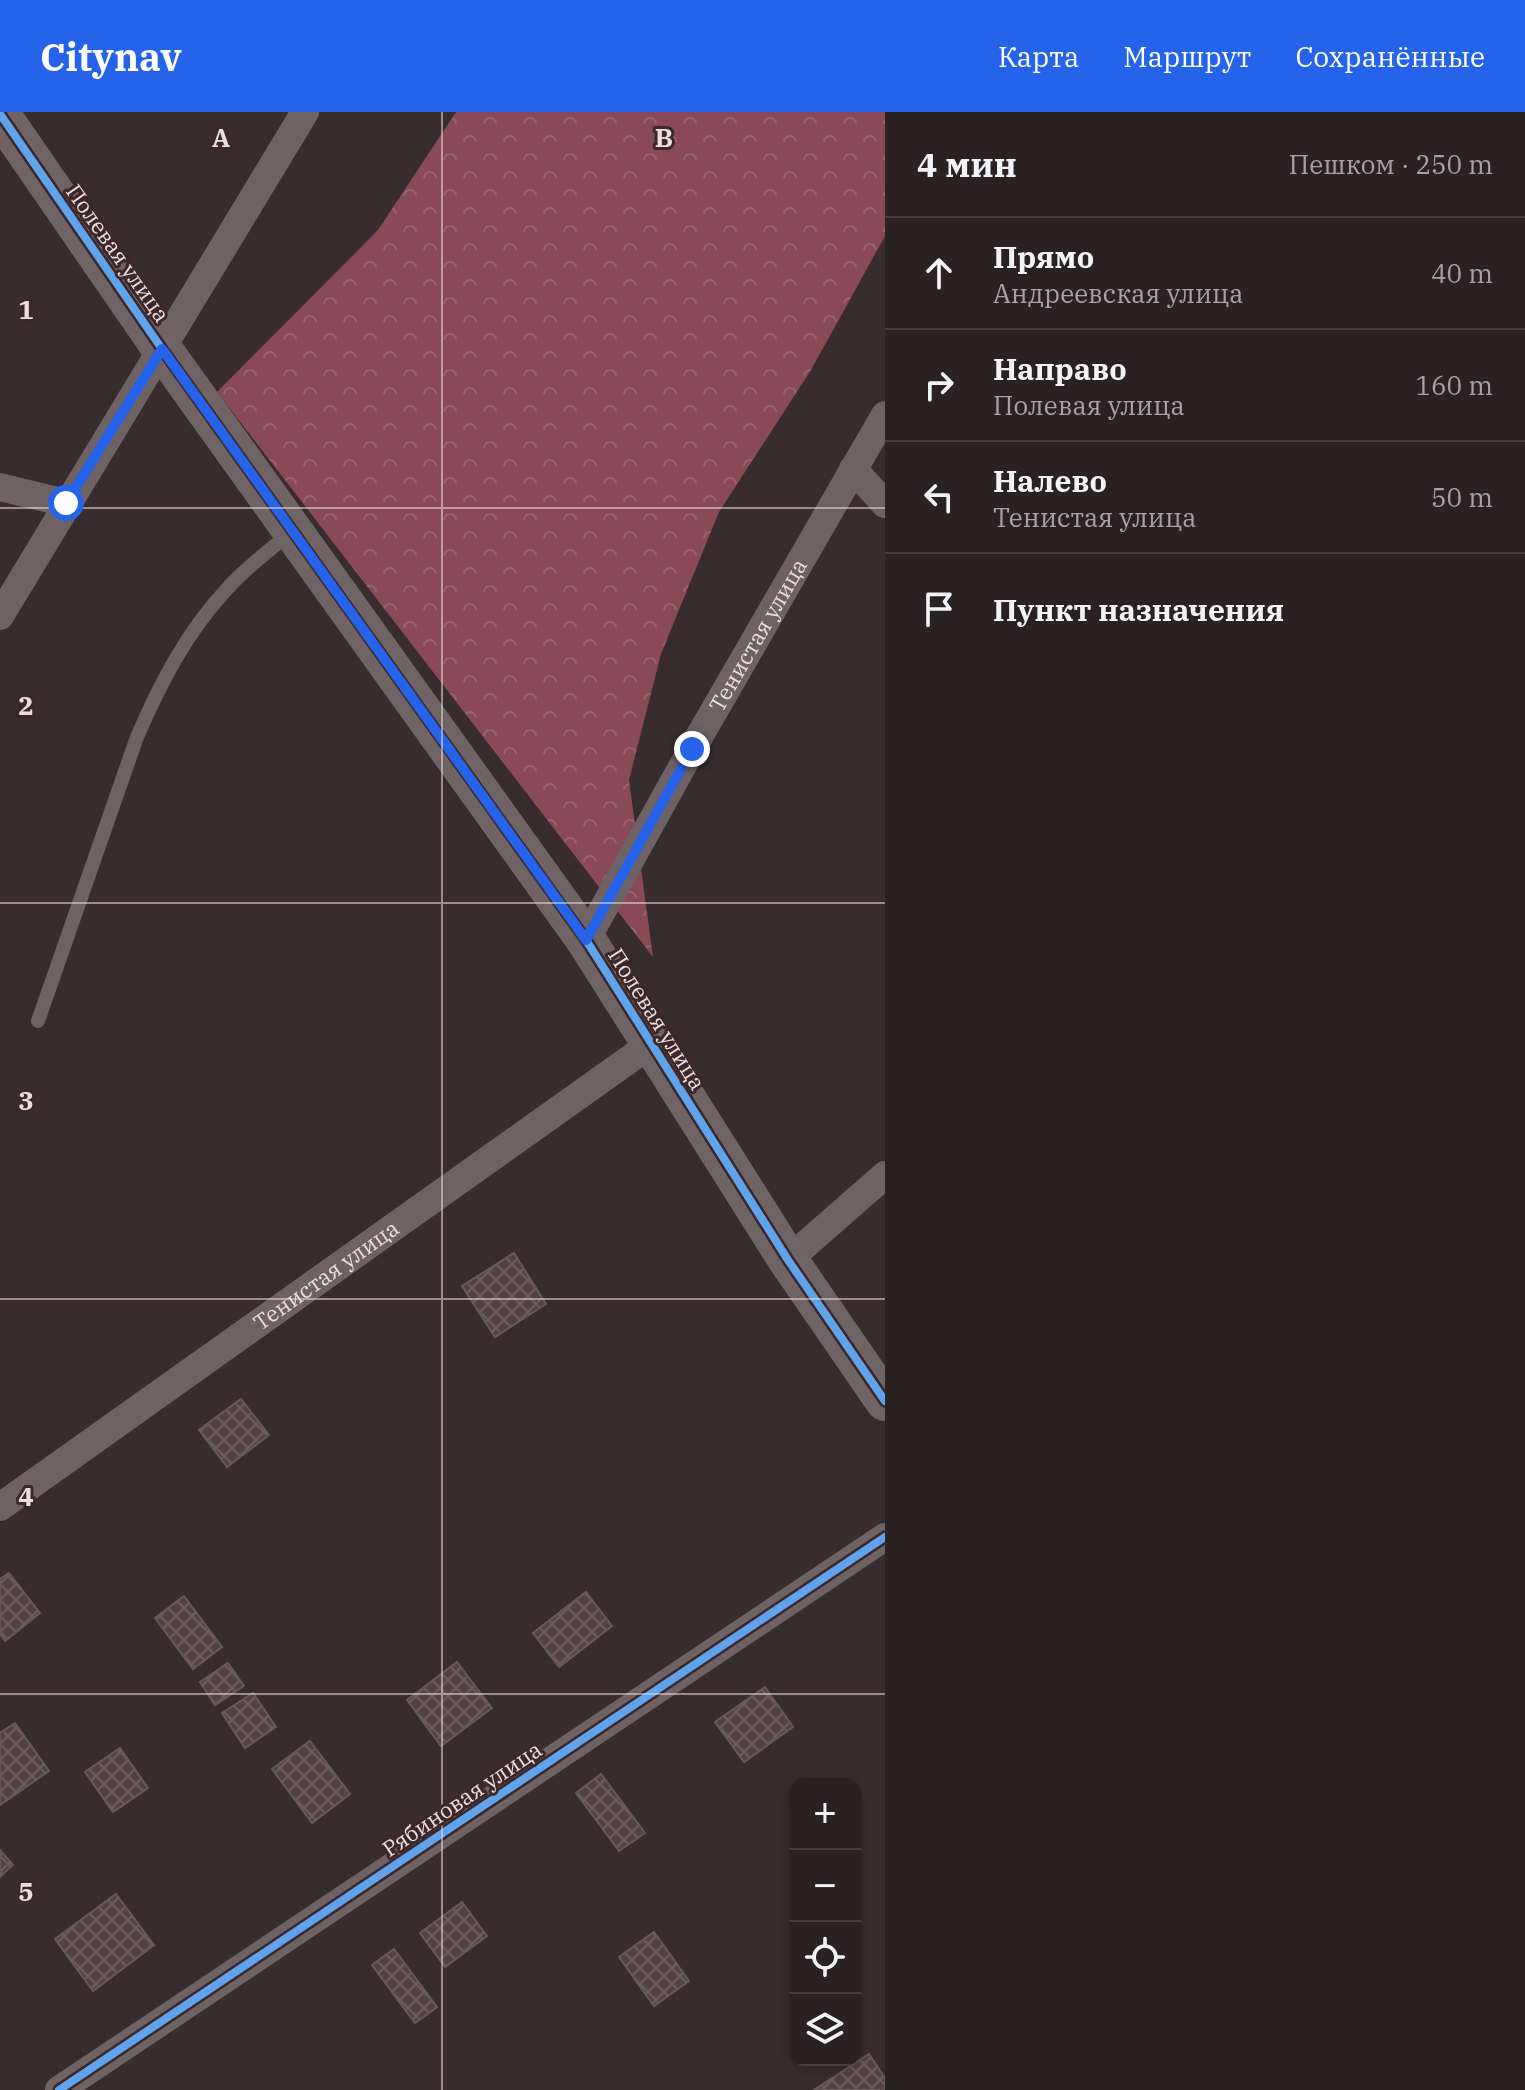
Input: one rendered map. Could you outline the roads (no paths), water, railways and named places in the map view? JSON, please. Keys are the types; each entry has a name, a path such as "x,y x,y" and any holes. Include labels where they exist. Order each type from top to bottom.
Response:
{"street":[{"path":"0,616 305,112"},
{"name":"Полевая улица","path":"0,114 162,349 586,940 788,1260 885,1401"},
{"name":"Тенистая улица","path":"586,940 692,749 885,415"},
{"path":"853,469 885,504"},
{"path":"0,487 66,503"},
{"name":"Тенистая улица","path":"0,1507 651,1044"},
{"path":"788,1260 885,1175"},
{"name":"Рябиновая улица","path":"59,2090 885,1537"}],"lane":[{"path":"38,1021 137,737 155,696 184,643 227,588 292,531"}]}
